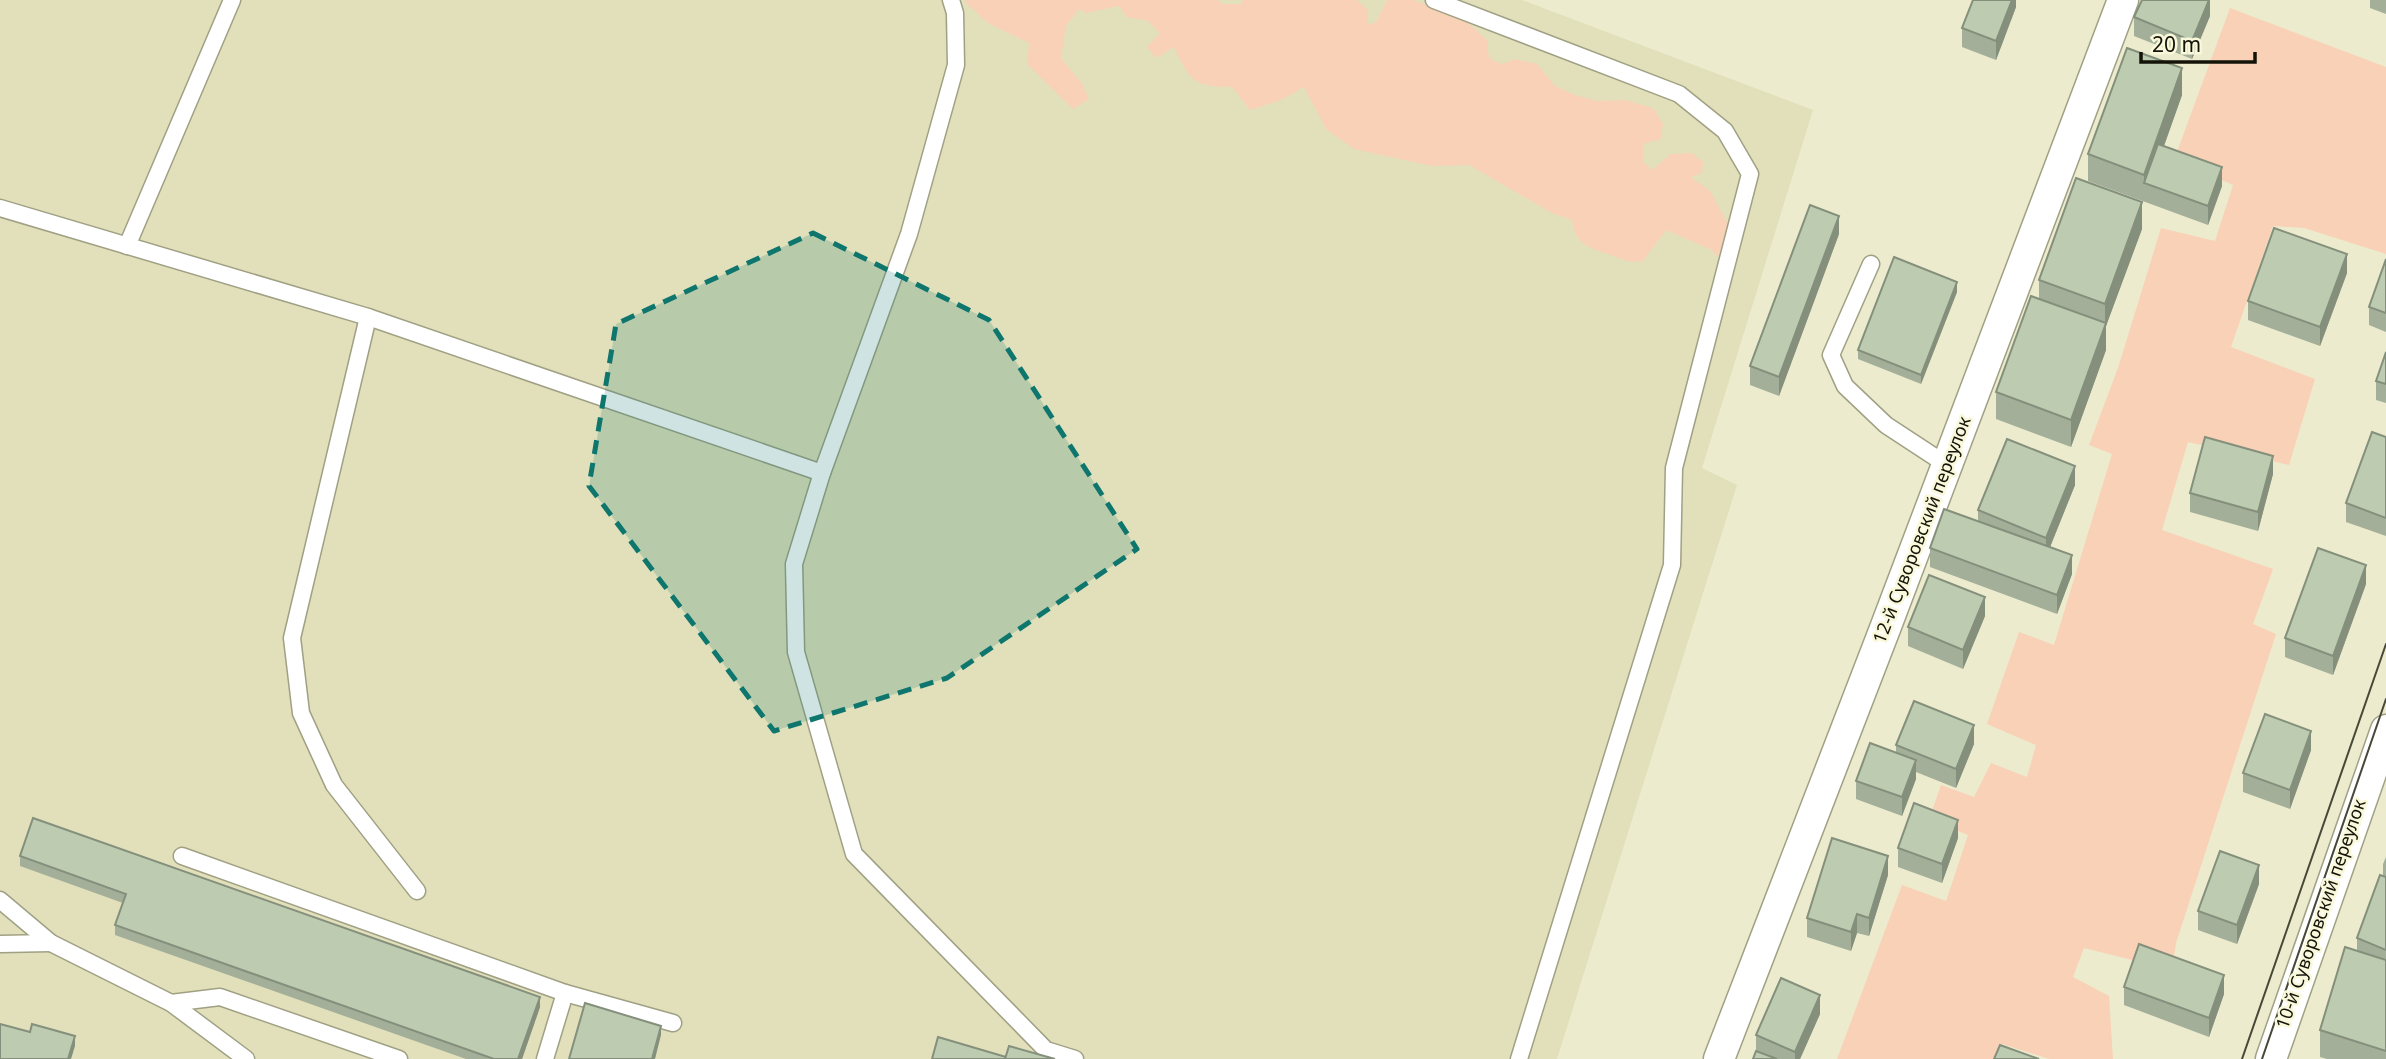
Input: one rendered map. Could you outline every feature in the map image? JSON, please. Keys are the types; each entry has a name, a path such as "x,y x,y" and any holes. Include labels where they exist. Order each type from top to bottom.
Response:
{"street":[{"name":"12-й Суворовский переулок","path":"1719,1059 2123,0"},
{"name":"10-й Суворовский переулок","path":"2271,1059 2386,730"}],"lane":[{"path":"127,246 232,0"},
{"path":"951,0 955,13 956,65 909,234 822,472 794,564 796,652 854,854 1046,1049 1075,1059"},
{"path":"1434,0 1679,94 1725,131 1750,174 1674,468 1672,565 1519,1059"},
{"path":"0,208 368,317 822,472"},
{"path":"1871,264 1831,355 1845,386 1886,425 1947,465"},
{"path":"368,317 292,638 301,713 334,785 417,891"},
{"path":"182,856 565,993 673,1023"},
{"path":"0,900 51,943 171,1003 246,1059"},
{"path":"0,944 51,943"},
{"path":"545,1059 565,993"},
{"path":"171,1003 220,997 399,1059"}],"highlighted area":[{"path":"813,233 989,320 1137,549 947,678 774,731 589,486 616,324"}],"shaded area":[{"path":"0,0 1522,0 1813,110 1702,468 1737,485 1557,1059 0,1059"},
{"path":"966,0 1218,0 1223,4 1241,4 1243,0 1357,0 1368,10 1368,25 1376,22 1387,0 1413,0 1464,19 1487,40 1489,58 1502,64 1516,59 1537,64 1555,86 1575,95 1597,101 1625,100 1653,108 1663,124 1661,139 1643,144 1643,162 1652,170 1671,154 1692,153 1703,162 1702,173 1691,177 1710,191 1729,226 1724,246 1717,257 1712,250 1666,230 1643,261 1626,261 1596,250 1576,235 1572,220 1552,213 1469,165 1432,166 1354,149 1326,129 1304,87 1281,100 1250,110 1232,87 1209,85 1194,79 1184,67 1174,47 1156,58 1147,47 1160,33 1148,21 1127,17 1119,6 1086,13 1079,9 1066,26 1061,58 1082,84 1089,99 1073,109 1027,64 1029,43 988,23"},
{"path":"2230,8 2386,67 2386,254 2304,228 2273,226 2231,347 2315,379 2289,465 2188,442 2162,530 2273,569 2253,624 2276,634 2176,943 2172,970 2084,948 2073,977 2109,996 2113,1059 2049,1059 2002,1044 1997,1059 1837,1059 1902,885 1946,901 1968,835 1929,819 1941,785 1974,797 1991,763 2027,777 2036,745 1987,724 2019,632 2054,645 2112,454 2089,445 2118,368 2161,228 2215,241 2233,185 2174,160"}],"building":[{"path":"1973,0 2012,0 1996,41 1962,28"},
{"path":"2142,0 2209,0 2192,41 2134,17"},
{"path":"2127,48 2182,68 2144,175 2088,154"},
{"path":"2158,144 2222,167 2208,206 2144,183"},
{"path":"2076,178 2142,202 2105,304 2039,280"},
{"path":"1810,205 1839,216 1779,377 1750,366"},
{"path":"2274,228 2347,254 2320,327 2248,301"},
{"path":"1894,257 1957,282 1921,375 1858,350"},
{"path":"2386,259 2386,313 2369,307"},
{"path":"2031,296 2106,323 2071,420 1996,392"},
{"path":"2386,352 2386,384 2376,381"},
{"path":"2372,432 2386,437 2386,518 2346,503"},
{"path":"2205,437 2273,456 2258,512 2190,493"},
{"path":"2007,439 2075,466 2046,538 1978,510"},
{"path":"1944,509 2072,555 2057,595 1930,548"},
{"path":"2318,548 2366,565 2333,656 2285,638"},
{"path":"1929,575 1985,597 1963,650 1908,627"},
{"path":"1914,701 1974,725 1956,769 1896,745"},
{"path":"2265,714 2311,731 2290,790 2243,773"},
{"path":"1870,743 1916,760 1902,797 1856,781"},
{"path":"1914,803 1958,820 1942,864 1898,848"},
{"path":"33,818 540,997 518,1059 494,1059 115,925 126,894 20,856"},
{"path":"1832,838 1888,856 1869,918 1857,914 1851,932 1807,918"},
{"path":"2220,851 2259,865 2237,925 2198,911"},
{"path":"2380,875 2386,877 2386,950 2357,938"},
{"path":"2139,944 2224,975 2209,1018 2124,987"},
{"path":"2345,947 2386,960 2386,1051 2320,1030"},
{"path":"1781,978 1820,995 1795,1052 1756,1035"},
{"path":"585,1003 661,1026 652,1059 569,1059"},
{"path":"0,1024 30,1032 32,1024 75,1036 68,1059 0,1059"},
{"path":"938,1037 1006,1057 1006,1059 932,1059"},
{"path":"2000,1045 2039,1059 1994,1059"},
{"path":"1009,1046 1055,1059 1005,1059"},
{"path":"1756,1051 1777,1059 1753,1059"}],"tram line":[{"path":"2242,1059 2386,644"},
{"path":"2262,1059 2386,699"}]}
